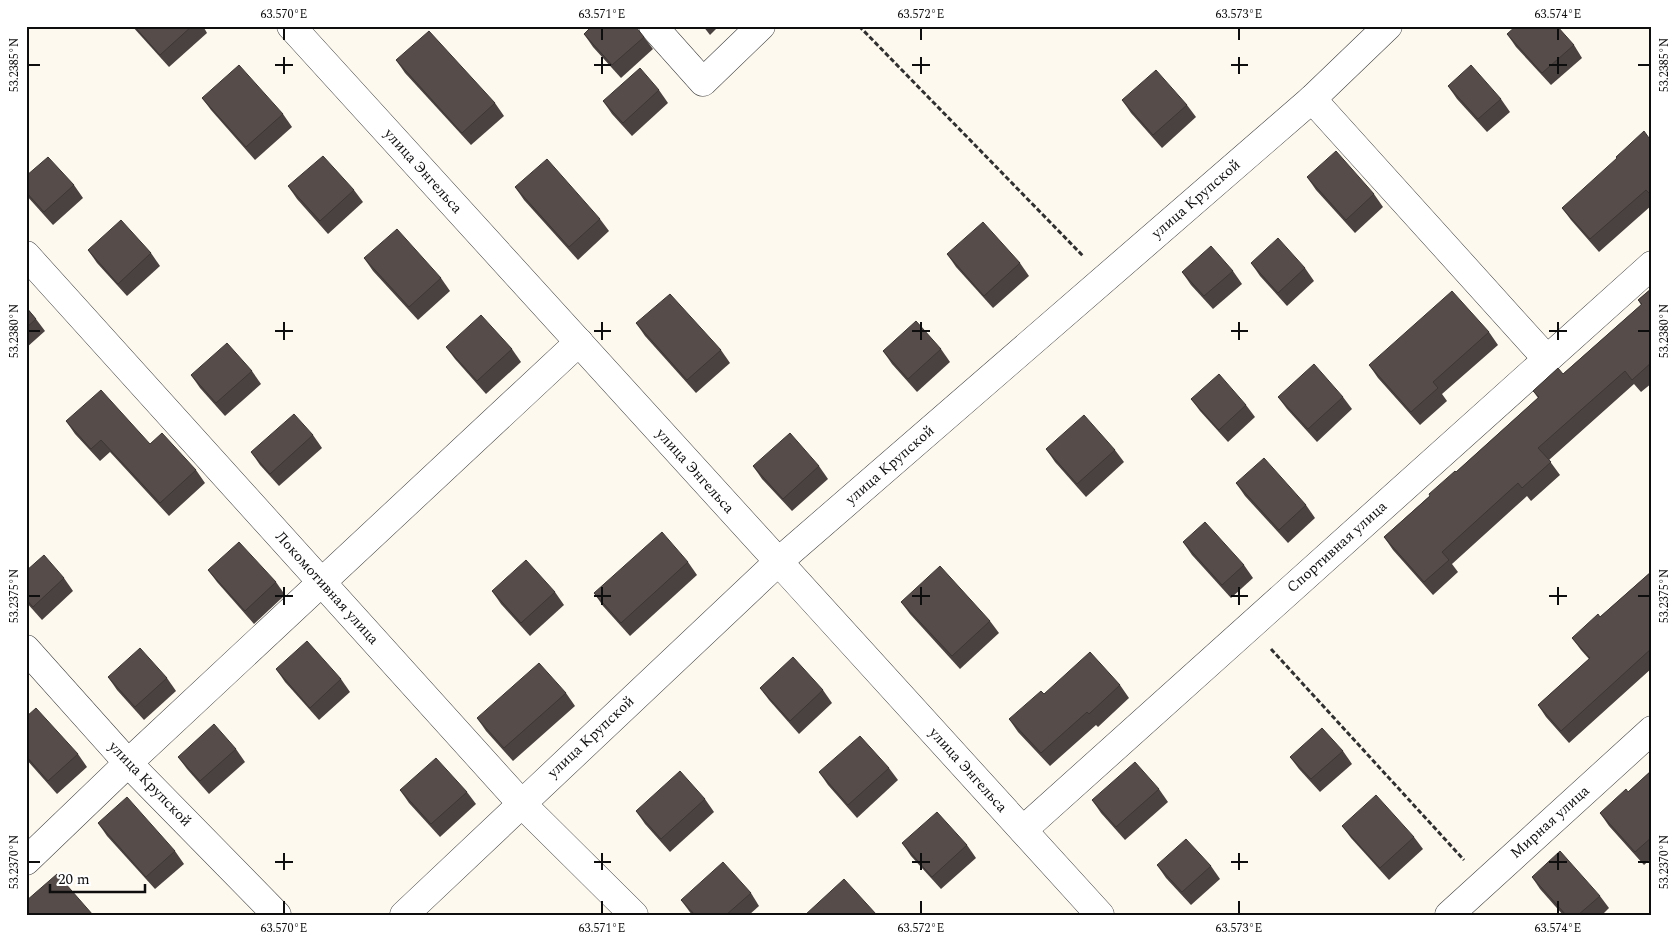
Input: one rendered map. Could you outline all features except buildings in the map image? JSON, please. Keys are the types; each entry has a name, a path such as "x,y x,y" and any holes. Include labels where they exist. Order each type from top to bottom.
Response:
{"street":[{"name":"улица Энгельса","path":"291,26 1100,915"},
{"path":"653,26 703,82 761,26"},
{"name":"улица Крупской","path":"404,915 778,562 1312,99 1388,26"},
{"path":"1312,99 1546,360"},
{"name":"Локомотивная улица","path":"26,255 521,803 634,915"},
{"name":"Спортивная улица","path":"1023,830 1652,265"},
{"path":"26,861 128,763 578,342"},
{"name":"улица Крупской","path":"26,648 128,763 277,915"},
{"name":"Мирная улица","path":"1449,915 1652,730"}],"path":[{"path":"859,26 1105,279"},
{"path":"1250,626 1485,882"}]}
